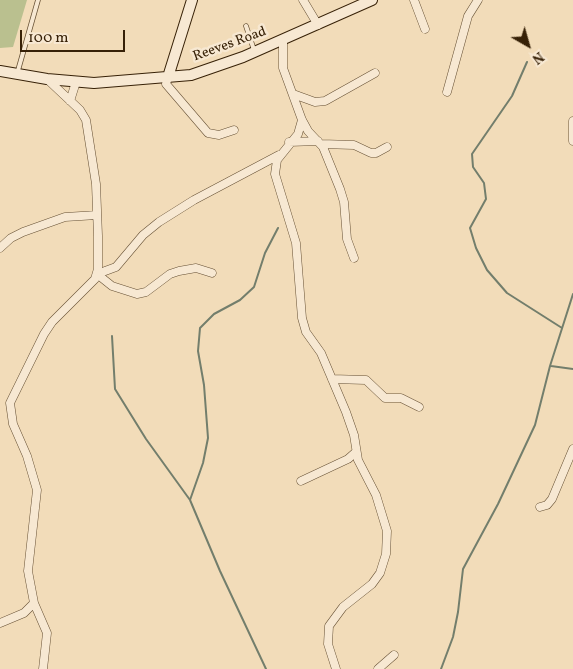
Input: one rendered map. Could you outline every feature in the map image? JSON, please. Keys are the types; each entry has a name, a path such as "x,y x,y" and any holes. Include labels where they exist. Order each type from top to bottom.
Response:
{"street":[{"path":"192,0 167,80 208,133 218,136 234,130"},
{"path":"303,0 318,25"},
{"name":"Reeves Road","path":"0,71 47,79 94,83 167,80 191,75 254,52 318,25 360,3 372,0"},
{"path":"414,0 425,29"},
{"path":"447,92 468,16 478,0"},
{"path":"283,40 283,68 302,120 320,142 343,198 346,231 354,258"},
{"path":"293,94 315,102 325,101 375,73"},
{"path":"43,669 47,632 34,603 28,571 37,490 27,456 13,424 10,402 44,334 52,322 91,283 97,274 97,215 89,128 84,116 47,79"},
{"path":"70,101 76,82"},
{"path":"302,120 298,134 279,155 275,166 276,181 296,243 303,325 321,354 352,427 360,467 378,501 388,541 384,564 376,579 357,598 343,607 329,626 328,644 336,669"},
{"path":"573,121 573,141"},
{"path":"289,142 354,145 376,154 387,147"},
{"path":"97,274 116,267 143,235 159,222 194,200 279,155"},
{"path":"0,248 17,235 65,218 97,215"},
{"path":"97,274 112,286 137,294 146,292 170,274 179,271 196,268 212,273"},
{"path":"332,378 366,380 381,396 401,398 419,407"},
{"path":"540,507 544,507 552,499 573,449"},
{"path":"301,481 325,468 348,459 356,452"},
{"path":"0,623 24,613 34,603"},
{"path":"0,618 13,618"},
{"path":"378,669 394,655"}],"lane":[{"path":"17,74 38,0"},
{"path":"246,26 254,52"}],"green space":[{"path":"0,0 27,0 13,47 0,48"}],"waterway":[{"path":"527,62 512,96 472,154 473,167 484,183 486,199 470,228 476,248 487,270 507,293 562,328"},
{"path":"190,500 203,463 208,438 204,385 198,351 200,328 214,314 240,300 254,287 265,253 278,228"},
{"path":"441,669 453,637 463,569 498,504 535,425 550,366 573,294"},
{"path":"112,336 115,389 146,439 190,500 220,571 266,669"},
{"path":"551,366 573,369"}]}
